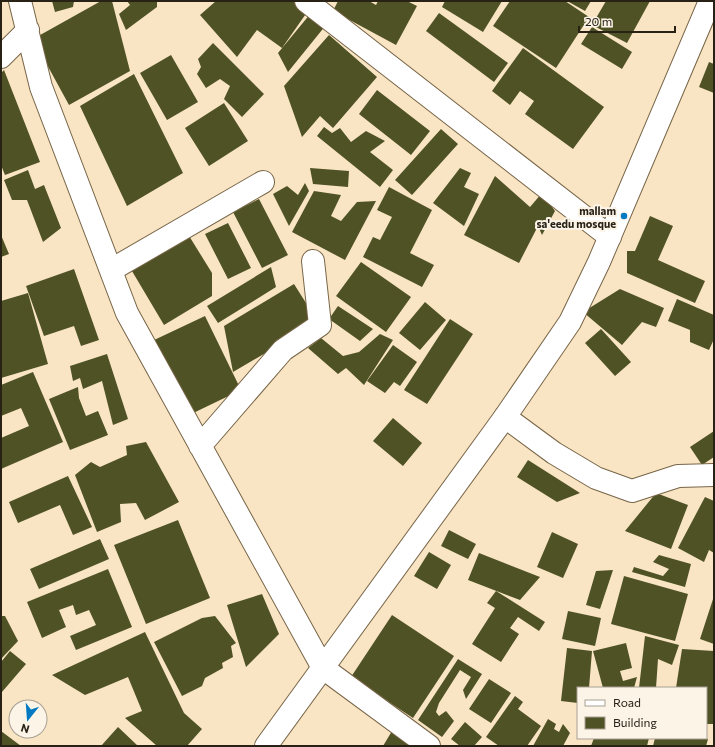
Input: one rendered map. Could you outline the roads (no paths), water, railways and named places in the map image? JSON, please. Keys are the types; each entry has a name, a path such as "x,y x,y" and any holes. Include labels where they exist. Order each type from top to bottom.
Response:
{"street":[{"path":"20,1 41,87 127,313 200,446 323,668 429,746"},
{"path":"306,1 610,237"},
{"path":"266,746 505,417 570,322 610,237 710,1"},
{"path":"1,57 28,30"},
{"path":"110,270 263,182"},
{"path":"200,446 283,350 320,325 313,261"},
{"path":"505,417 554,453 596,478 632,491 678,476 714,475"}],"place":[{"name":"mallam sa'eedu mosque","path":"624,216"}]}
